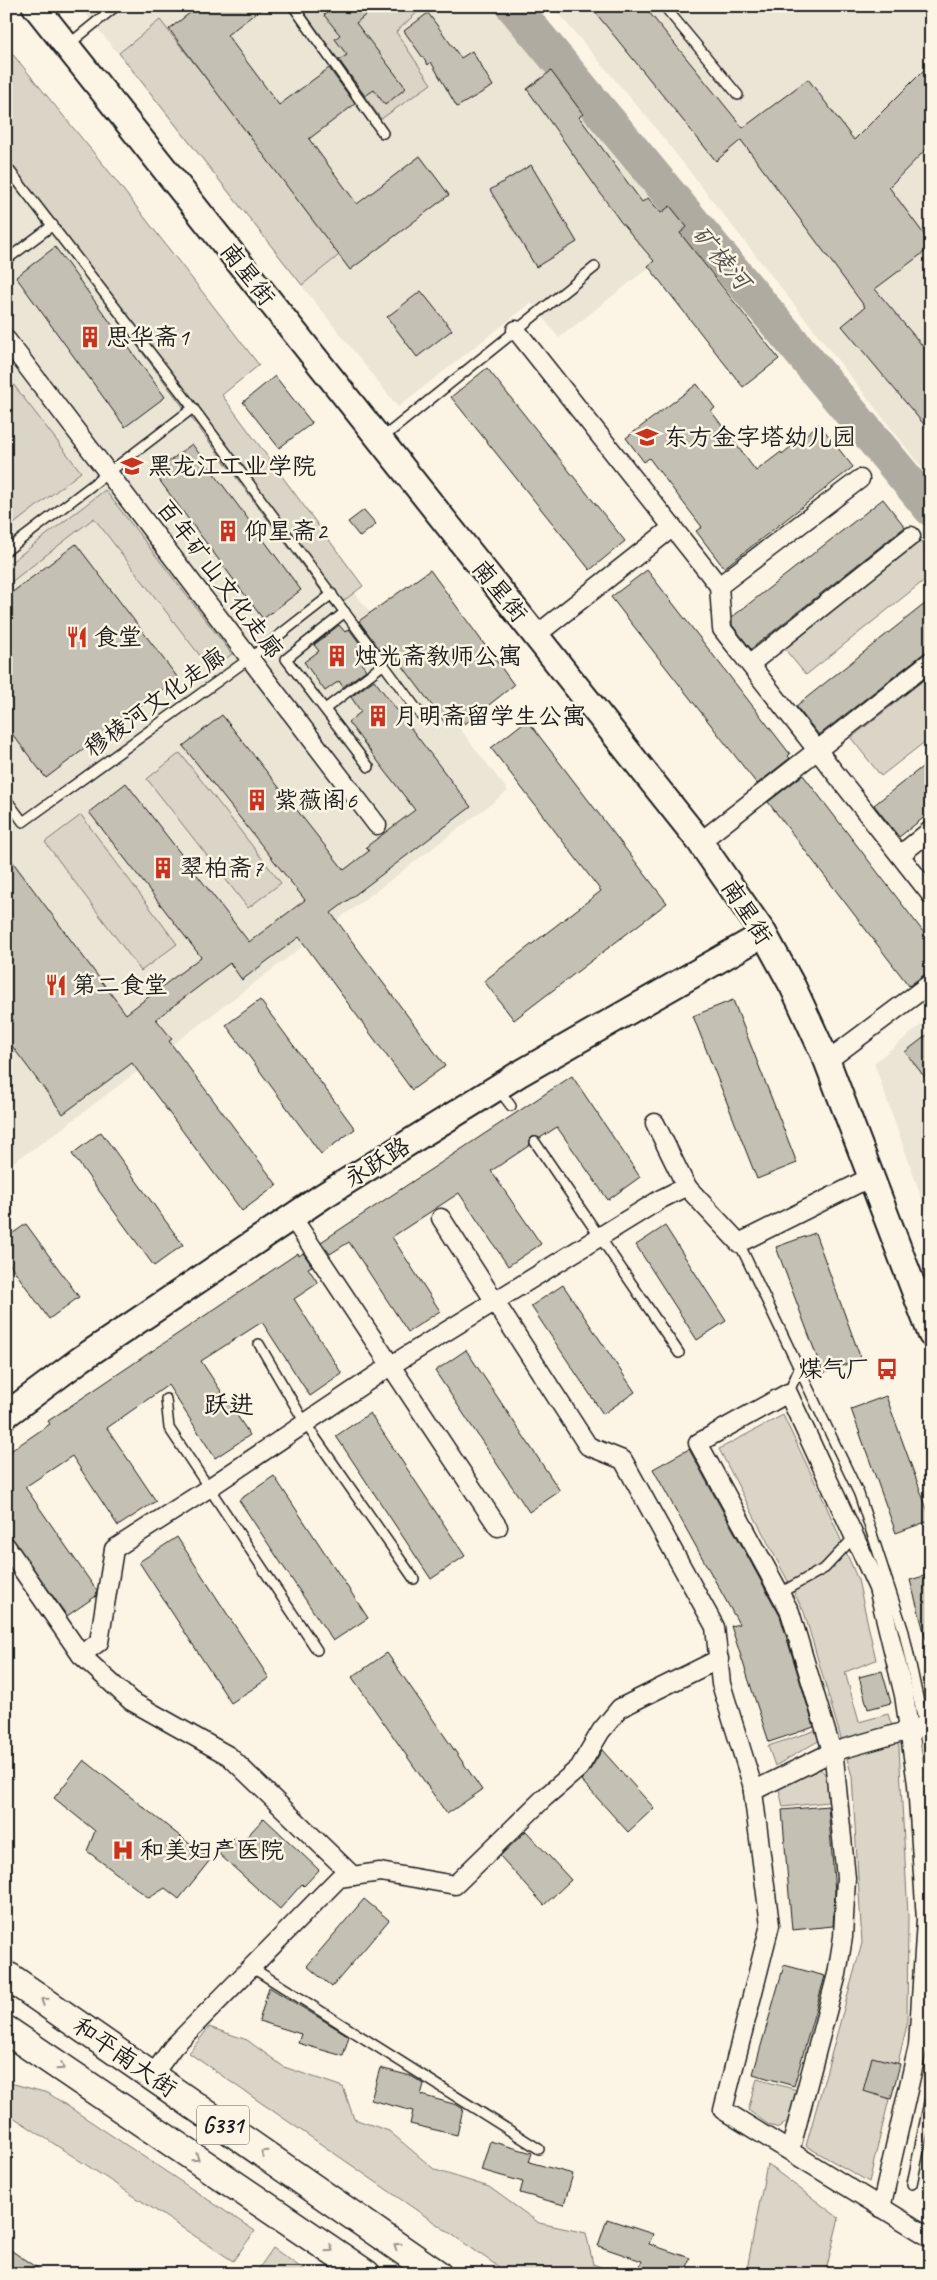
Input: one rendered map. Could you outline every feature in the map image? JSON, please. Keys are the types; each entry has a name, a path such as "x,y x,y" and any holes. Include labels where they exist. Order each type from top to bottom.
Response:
{"highway":[{"name":"和平南大街","path":"7,1980 152,2076 437,2274"},
{"name":"和平南大街","path":"6,2030 366,2274"}],"street":[{"name":"南星街","path":"35,6 700,842 764,934 793,987 827,1061 871,1177 923,1286 931,1334"},
{"path":"516,330 719,586 722,629 931,895"},
{"name":"百年矿山文化走廊","path":"6,339 110,472 378,825"},
{"path":"719,586 860,479"},
{"path":"535,636 673,527"},
{"path":"750,664 911,536"},
{"path":"700,842 931,661"},
{"path":"900,855 931,830"},
{"name":"永跃路","path":"6,1415 81,1359 292,1217 504,1097 764,934"},
{"path":"827,1061 931,983"},
{"path":"655,1124 687,1186 739,1243 871,1177"},
{"path":"81,1655 99,1642 114,1549 209,1488 390,1366 661,1199 687,1186"},
{"path":"292,1217 498,1527"},
{"path":"441,1218 588,1446 624,1460 715,1627 721,1684 753,1791 770,1925 723,2110 931,2238"},
{"path":"790,2151 837,1974 843,1937 846,1878 832,1752 790,1612 698,1443 788,1394 878,1588 904,1695 921,1726 918,1784 926,1920 918,2046 881,2208"},
{"path":"6,1546 81,1655 131,1701 229,1756 353,1876"},
{"path":"152,2076 173,2048 339,1878 380,1872 454,1885 544,1798 579,1768 601,1731 620,1708 719,1659"},
{"path":"753,1791 832,1752 921,1726"}],"lane":[{"path":"67,46 116,6"},
{"path":"293,6 382,133"},
{"path":"664,6 738,95"},
{"path":"6,166 193,408 422,715"},
{"path":"6,260 53,226"},
{"path":"379,440 595,267"},
{"path":"6,551 193,408"},
{"name":"穆棱河文化走廊","path":"6,799 23,822 250,658 332,594"},
{"path":"345,612 286,659 369,767"},
{"path":"324,709 384,664"},
{"path":"535,1142 679,1353"},
{"path":"739,1243 859,1494 904,1632 921,1726 931,1799"},
{"path":"259,1344 305,1423 414,1579"},
{"path":"788,1394 799,1370"},
{"path":"166,1399 169,1428 317,1650"},
{"path":"780,1593 825,1568 855,1536"},
{"path":"251,1967 539,2149"},
{"path":"912,2184 931,2093"}],"shaded area":[{"path":"80,6 497,6 619,142 693,233 559,338 531,303 398,407"},
{"path":"300,6 424,6 396,32 431,84 381,119"},
{"path":"552,6 931,6 931,479 650,121"},
{"path":"160,20 343,252 302,285 119,53"},
{"path":"6,46 107,169 259,365 222,395 363,586 334,608 6,171"},
{"name":"黑龙江工业学院","path":"6,141 508,791 52,1136 6,1167"},
{"path":"6,375 81,472 6,530"},
{"path":"105,490 232,654 211,670 94,518 6,586 6,566"},
{"path":"918,538 931,554 931,575 806,675 783,647"},
{"path":"931,674 931,737 881,776 851,738"},
{"path":"180,753 281,883 248,908 147,779"},
{"path":"81,815 177,944 141,971 45,842"},
{"path":"931,1017 931,1225 874,1063"},
{"path":"783,1415 825,1503 858,1580 876,1660 845,1672 859,1722 888,1714 899,1747 908,1916 907,2025 869,2182 806,2146 862,1943 852,1776 804,1612 719,1449"},
{"path":"817,1730 820,1740 775,1766 768,1746"},
{"path":"816,1767 826,1777 828,1802 783,1807 779,1789"},
{"path":"209,2027 247,2040 284,2067 343,2087 354,2119 389,2131 435,2170 489,2187 539,2223 586,2233 593,2264 620,2274 509,2274 189,2053"},
{"path":"757,2079 797,2090 789,2120 779,2128 769,2125 748,2110"},
{"path":"10,2083 48,2093 255,2231 233,2261 10,2115 6,2120 6,2084"},
{"path":"767,2164 839,2218 825,2274 746,2274"},
{"path":"273,2248 310,2274 255,2274"}],"building":[{"path":"199,6 265,6 227,35 279,105 329,68 355,104 309,139 357,204 420,156 449,195 350,270 169,29"},
{"path":"335,6 376,6 356,23 406,88 385,105 374,90 365,96 339,60 347,55 335,39 340,35 324,15"},
{"path":"590,6 644,6 743,128 808,79 854,140 931,63 931,144 889,187 931,244 931,247 875,289 931,356 931,433 842,326 865,307 741,140 716,161"},
{"path":"428,13 461,58 472,51 493,86 457,107 431,62 428,65 404,31"},
{"path":"551,71 583,114 579,117 642,202 648,198 661,213 670,206 687,227 680,233 779,359 743,387 648,266 654,261 620,221 527,89"},
{"path":"531,165 577,242 536,267 490,190"},
{"name":"思华斋1","path":"55,247 165,397 125,427 16,277"},
{"path":"421,291 452,330 417,357 387,317"},
{"path":"487,368 625,541 590,570 451,397"},
{"path":"275,376 312,423 279,448 243,402"},
{"path":"697,384 715,408 711,411 756,471 781,452 782,454 819,424 853,467 724,568 696,531 702,527 649,458 644,462 626,438"},
{"name":"仰星斋2","path":"192,444 301,590 263,619 154,473"},
{"path":"883,499 905,527 751,649 732,625 732,617"},
{"path":"364,510 376,524 360,537 348,522"},
{"name":"食堂","path":"76,544 178,678 46,778 6,726 6,597"},
{"path":"430,570 514,685 465,724 457,714 445,723 387,645 380,650 359,621"},
{"path":"647,570 790,754 788,756 790,758 757,784 611,597"},
{"path":"931,599 931,650 924,653 819,735 796,706"},
{"name":"烛光斋教师公寓","path":"339,625 345,632 349,629 370,657 362,664 366,670 343,687 339,681 325,691 304,662 319,651 314,645"},
{"path":"374,680 471,807 331,913 445,1066 412,1090 299,937 242,980 230,963 156,1019 172,1039 169,1041 277,1185 242,1211 132,1063 63,1114 6,1038 6,853 126,1014 201,957 89,812 126,783 249,942 305,900 183,746 222,715 344,870 369,851 366,847 415,810 348,722 361,712 351,697"},
{"path":"527,720 667,903 514,1020 484,981 601,891 491,748"},
{"path":"931,760 931,812 899,837 874,805"},
{"path":"803,775 931,942 931,973 925,974 909,986 768,802"},
{"path":"260,1000 355,1129 321,1154 226,1025"},
{"path":"733,1000 797,1163 757,1179 693,1016"},
{"path":"931,1032 931,1085 905,1052"},
{"path":"572,1076 640,1177 608,1200 557,1127 540,1138 532,1137 529,1140 530,1145 491,1171 541,1244 508,1266 459,1193 392,1237 440,1311 408,1332 349,1242 330,1254 321,1242"},
{"path":"101,1132 183,1245 154,1266 72,1154"},
{"path":"26,1224 79,1297 49,1319 6,1259 6,1238"},
{"path":"665,1226 726,1321 697,1340 636,1245"},
{"path":"815,1233 861,1359 823,1373 776,1247"},
{"path":"298,1253 299,1256 303,1253 312,1266 308,1268 318,1283 294,1299 342,1374 310,1396 262,1322 201,1361 250,1435 215,1458 168,1385 107,1428 156,1501 118,1526 72,1456 25,1487 97,1591 96,1596 67,1616 6,1530 6,1454 50,1424 48,1421"},
{"path":"563,1285 635,1392 603,1414 531,1306"},
{"path":"466,1350 560,1491 529,1512 435,1371"},
{"path":"886,1396 931,1520 896,1533 851,1409"},
{"path":"370,1413 465,1556 431,1579 336,1436"},
{"path":"689,1449 780,1616 814,1727 769,1742 731,1626 739,1624 653,1469"},
{"path":"274,1476 368,1618 333,1641 239,1500"},
{"path":"177,1537 269,1678 231,1703 139,1562"},
{"path":"931,1574 931,1638 926,1639 910,1580"},
{"path":"387,1653 482,1790 447,1814 352,1677"},
{"path":"882,1671 891,1703 868,1709 859,1677"},
{"path":"602,1750 654,1808 628,1832 581,1780 588,1773"},
{"name":"和美妇产医院","path":"84,1760 210,1860 179,1899 165,1888 149,1898 87,1851 95,1831 54,1798"},
{"path":"828,1806 835,1892 833,1926 792,1930 782,1810"},
{"path":"264,1818 319,1870 304,1886 302,1884 280,1909 219,1854 235,1837 241,1843"},
{"path":"526,1831 571,1880 544,1905 500,1856"},
{"path":"364,1899 389,1920 332,1987 307,1966"},
{"path":"784,1965 825,1976 794,2086 753,2074"},
{"path":"269,1987 349,2036 343,2056 298,2043 301,2034 259,2021"},
{"path":"872,2057 900,2064 891,2099 863,2091"},
{"path":"380,2068 411,2076 424,2084 421,2095 457,2105 463,2109 457,2135 410,2124 413,2111 371,2100"},
{"path":"490,2141 532,2153 529,2162 573,2174 564,2205 520,2193 523,2182 481,2170"},
{"path":"607,2219 653,2234 649,2244 690,2258 685,2274 637,2274 642,2261 598,2246"},
{"path":"6,2247 46,2274 6,2274"}],"waterway":[{"name":"矿棱河","path":"513,6 931,509"}],"place":[{"name":"思华斋1","path":"90,337"},
{"name":"东方金字塔幼儿园","path":"647,437"},
{"name":"黑龙江工业学院","path":"132,466"},
{"name":"仰星斋2","path":"228,531"},
{"name":"食堂","path":"77,637"},
{"name":"烛光斋教师公寓","path":"337,656"},
{"name":"月明斋留学生公寓","path":"378,716"},
{"name":"紫薇阁6","path":"257,800"},
{"name":"翠柏斋7","path":"163,868"},
{"name":"第二食堂","path":"56,985"},
{"name":"煤气厂","path":"887,1369"},
{"name":"和美妇产医院","path":"123,1850"}],"district":[{"name":"跃进","path":"229,1404"}]}
